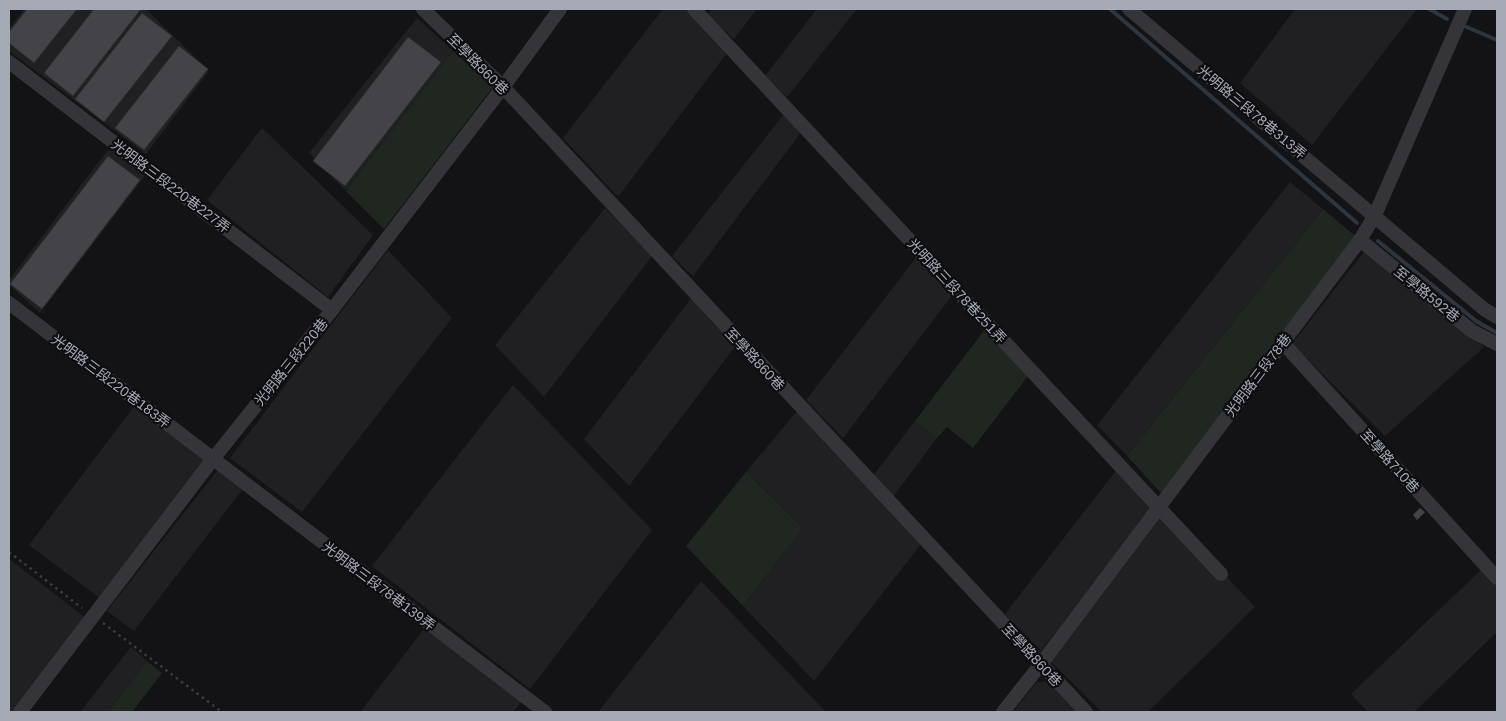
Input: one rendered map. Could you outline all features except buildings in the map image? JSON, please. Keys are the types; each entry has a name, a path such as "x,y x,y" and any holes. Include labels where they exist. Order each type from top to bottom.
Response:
{"street":[{"name":"至學路860巷","path":"422,9 503,87 1086,712"},
{"name":"光明路三段220巷","path":"20,712 213,459 332,310 503,87 560,9"},
{"name":"光明路三段78巷251弄","path":"694,9 1221,574"},
{"name":"光明路三段78巷313弄","path":"1129,9 1484,309 1497,317"},
{"name":"光明路三段78巷","path":"1003,712 1360,240 1375,215 1465,9"},
{"name":"光明路三段220巷227弄","path":"9,62 332,310"},
{"name":"至學路592巷","path":"1360,240 1472,331 1497,344"},
{"name":"光明路三段220巷183弄","path":"9,303 213,459"},
{"name":"至學路710巷","path":"1283,343 1497,578"},
{"name":"光明路三段78巷139弄","path":"213,459 545,712"}],"path":[{"path":"9,552 222,712"}],"shaded area":[{"path":"24,9 146,9 209,71 146,154 9,51 9,29"},
{"path":"663,9 686,9 727,53 618,197 563,138"},
{"path":"712,9 757,9 734,39 707,15"},
{"path":"817,9 857,9 787,97 765,76"},
{"path":"1295,9 1417,9 1312,145 1240,83"},
{"path":"417,18 453,51 346,191 309,153"},
{"path":"453,51 493,87 384,229 346,191"},
{"path":"784,114 802,131 693,276 672,256"},
{"path":"262,128 373,235 328,297 207,200"},
{"path":"110,147 147,173 40,313 9,285 9,280"},
{"path":"1290,182 1323,209 1127,456 1097,425"},
{"path":"605,208 653,255 544,397 495,345"},
{"path":"1323,209 1355,236 1162,494 1127,456"},
{"path":"1367,248 1484,347 1385,436 1292,344"},
{"path":"388,250 452,318 302,512 230,458"},
{"path":"919,254 954,293 843,438 806,400"},
{"path":"692,297 737,344 629,486 584,439"},
{"path":"986,328 1031,372 973,448 947,427 937,438 915,421"},
{"path":"513,385 652,530 530,689 372,566"},
{"path":"136,404 207,457 101,599 29,545"},
{"path":"798,410 922,543 814,681 743,606 803,528 746,472"},
{"path":"915,421 937,438 893,497 872,477"},
{"path":"220,467 245,486 134,631 107,611"},
{"path":"1118,468 1155,503 1041,651 1005,614"},
{"path":"746,472 803,528 743,606 686,546"},
{"path":"1163,509 1255,607 1148,712 1102,712 1047,658"},
{"path":"9,559 86,618 13,712 9,712"},
{"path":"1481,570 1497,587 1497,632 1414,712 1368,712 1351,694"},
{"path":"701,581 826,712 598,712"},
{"path":"428,624 524,699 513,712 360,712"},
{"path":"131,647 147,661 108,712 80,712"},
{"path":"147,661 162,673 132,712 108,712"},
{"path":"1051,680 1081,712 1013,712 1036,683"}],"waterway":[{"path":"1110,9 1357,223"},
{"path":"1429,9 1447,19"},
{"path":"1462,25 1497,40"},
{"path":"1378,241 1476,321 1497,333"}]}
